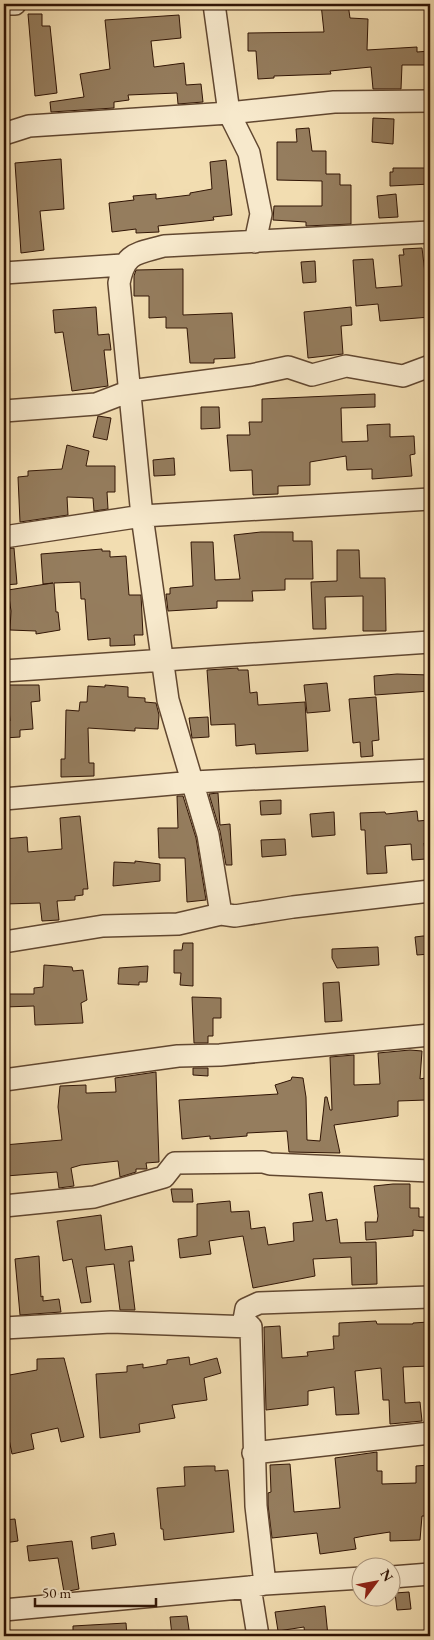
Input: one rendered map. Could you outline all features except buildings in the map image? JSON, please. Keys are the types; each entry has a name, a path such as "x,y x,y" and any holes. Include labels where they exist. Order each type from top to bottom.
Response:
{"street":[{"path":"4,4 15,4"},
{"path":"214,4 229,113 249,153 261,214 255,242"},
{"path":"4,134 29,126 229,113 334,102 430,102"},
{"path":"4,273 122,265 136,254 164,246 430,232"},
{"path":"122,265 119,283 142,516 168,700 194,782 208,835 221,914"},
{"path":"4,411 96,404 130,391 251,375 288,368 312,375 346,366 403,376 430,366"},
{"path":"4,537 142,516 430,499"},
{"path":"4,671 430,642"},
{"path":"4,799 194,782 430,770"},
{"path":"4,942 103,926 178,924 221,914 235,916 292,906 381,898 430,891"},
{"path":"4,1080 178,1056 220,1055 430,1035"},
{"path":"4,1206 94,1196 164,1177 175,1163 262,1162 270,1164 430,1171"},
{"path":"258,1636 251,1327 244,1320 246,1309 259,1304 430,1297"},
{"path":"4,1328 111,1322 251,1327"},
{"path":"254,1453 430,1433"},
{"path":"402,1575 430,1574"},
{"path":"4,1610 352,1579"}]}
